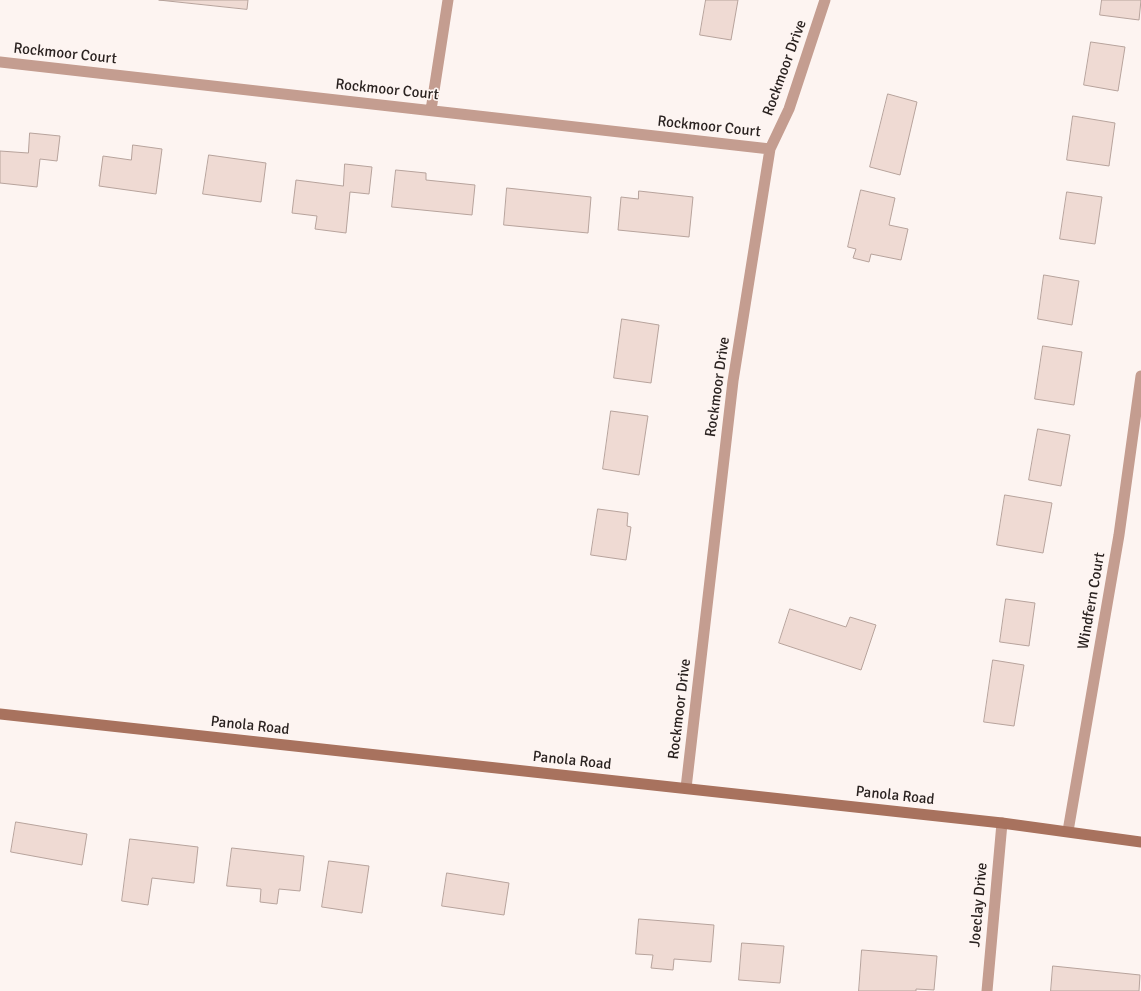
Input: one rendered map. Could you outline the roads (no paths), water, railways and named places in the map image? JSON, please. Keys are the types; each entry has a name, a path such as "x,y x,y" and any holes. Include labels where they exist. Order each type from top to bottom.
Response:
{"main road":[{"name":"Panola Road","path":"0,714 1002,822 1141,842"}],"street":[{"path":"431,110 448,0"},
{"name":"Rockmoor Drive","path":"686,788 733,381 770,149 789,109 825,0"},
{"name":"Rockmoor Court","path":"0,62 770,149"},
{"name":"Windfern Court","path":"1068,831 1119,535 1141,376"},
{"name":"Joeclay Drive","path":"987,991 1002,822"}]}
